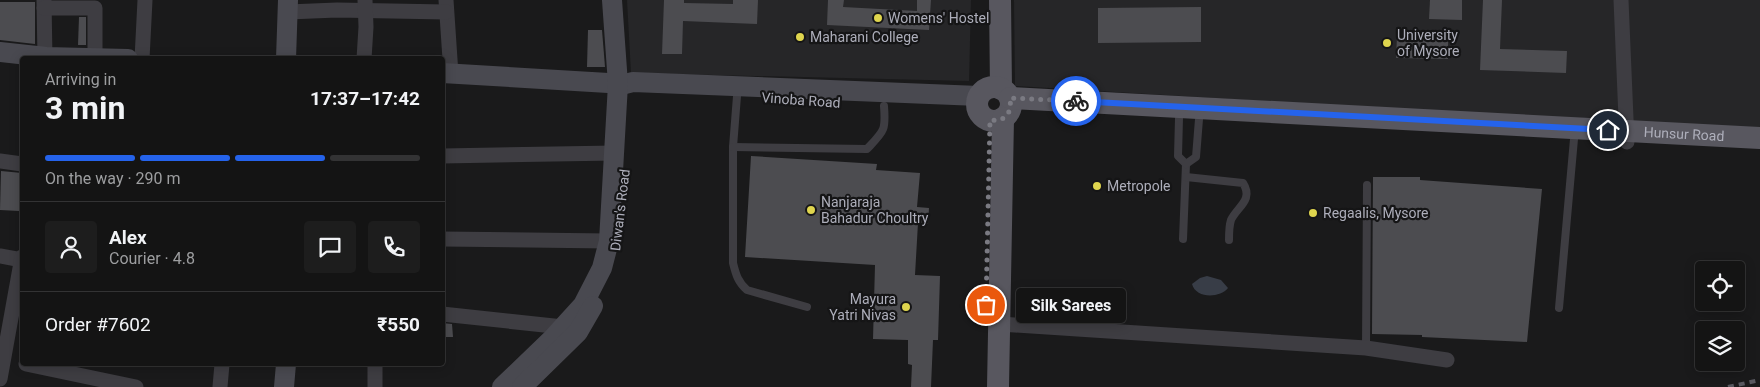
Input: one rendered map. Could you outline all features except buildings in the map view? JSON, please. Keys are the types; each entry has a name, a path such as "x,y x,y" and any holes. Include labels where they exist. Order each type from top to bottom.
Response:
{"main road":[{"path":"988,0 995,103 1000,324 998,387"},
{"path":"984,387 1000,0"},
{"path":"995,103 1189,119 1574,139 1627,137 1760,149"},
{"name":"Hunsur Road","path":"995,103 1382,117 1627,137 1760,138"}],"street":[{"path":"142,56 145,0"},
{"path":"502,387 563,327 583,304 602,268 609,241 622,84 612,0"},
{"name":"Diwan's Road","path":"522,387 578,332 612,270 618,241 627,153 628,105 622,84 622,0"},
{"path":"1621,0 1627,137"},
{"path":"46,56 44,4 94,8 95,56"},
{"path":"364,56 365,5"},
{"path":"286,56 288,6 446,6 447,74"},
{"path":"0,52 31,56"},
{"name":"Vinoba Road","path":"447,74 622,84 633,82 995,103"},
{"name":"Vinoba Road","path":"622,84 632,90 934,109 995,103"},
{"path":"445,156 615,153"},
{"path":"0,161 20,164"},
{"path":"445,239 609,241"},
{"path":"0,256 20,259"},
{"path":"0,379 2,358 20,269"},
{"path":"445,314 563,327"},
{"path":"1000,324 1366,348 1447,360"},
{"path":"2,358 20,362"},
{"path":"36,366 136,387"},
{"path":"220,387 222,366"},
{"path":"284,387 286,366"},
{"path":"375,366 375,387"}],"lane":[{"path":"737,96 733,147 733,263 736,276 740,284 747,290 807,307"},
{"path":"733,147 867,149 882,134 885,125 884,106"},
{"path":"1186,164 1196,156 1189,119"},
{"path":"1183,239 1186,164 1178,156 1189,119"},
{"path":"1559,308 1574,139"},
{"path":"1186,177 1243,183 1246,189 1246,198 1241,209 1230,222 1229,240"},
{"path":"1366,348 1367,185"}],"shaded area":[{"name":"Maharani College","path":"627,0 971,0 969,81 631,73"},
{"name":"University of Mysore","path":"1014,0 1760,0 1760,131 1015,86"},
{"path":"1207,276 1221,280 1228,288 1220,294 1214,295 1203,294 1194,289 1192,284 1200,278"}],"railway":[{"path":"1728,387 1760,380"}],"way so far":[{"path":"986,305 990,120 1001,120 1006,117 1011,107 1010,98 1076,101"}],"place":[{"name":"Womens' Hostel","path":"878,18"},
{"name":"Maharani College","path":"800,37"},
{"name":"University of Mysore","path":"1387,43"},
{"name":"Metropole","path":"1097,186"},
{"name":"Nanjaraja Bahadur Choultry","path":"811,210"},
{"name":"Regaalis, Mysore","path":"1313,213"},
{"name":"Silk Sarees","path":"986,305"},
{"name":"Mayura Yatri Nivas","path":"906,307"}],"route":[{"path":"1076,101 1608,130"}]}
